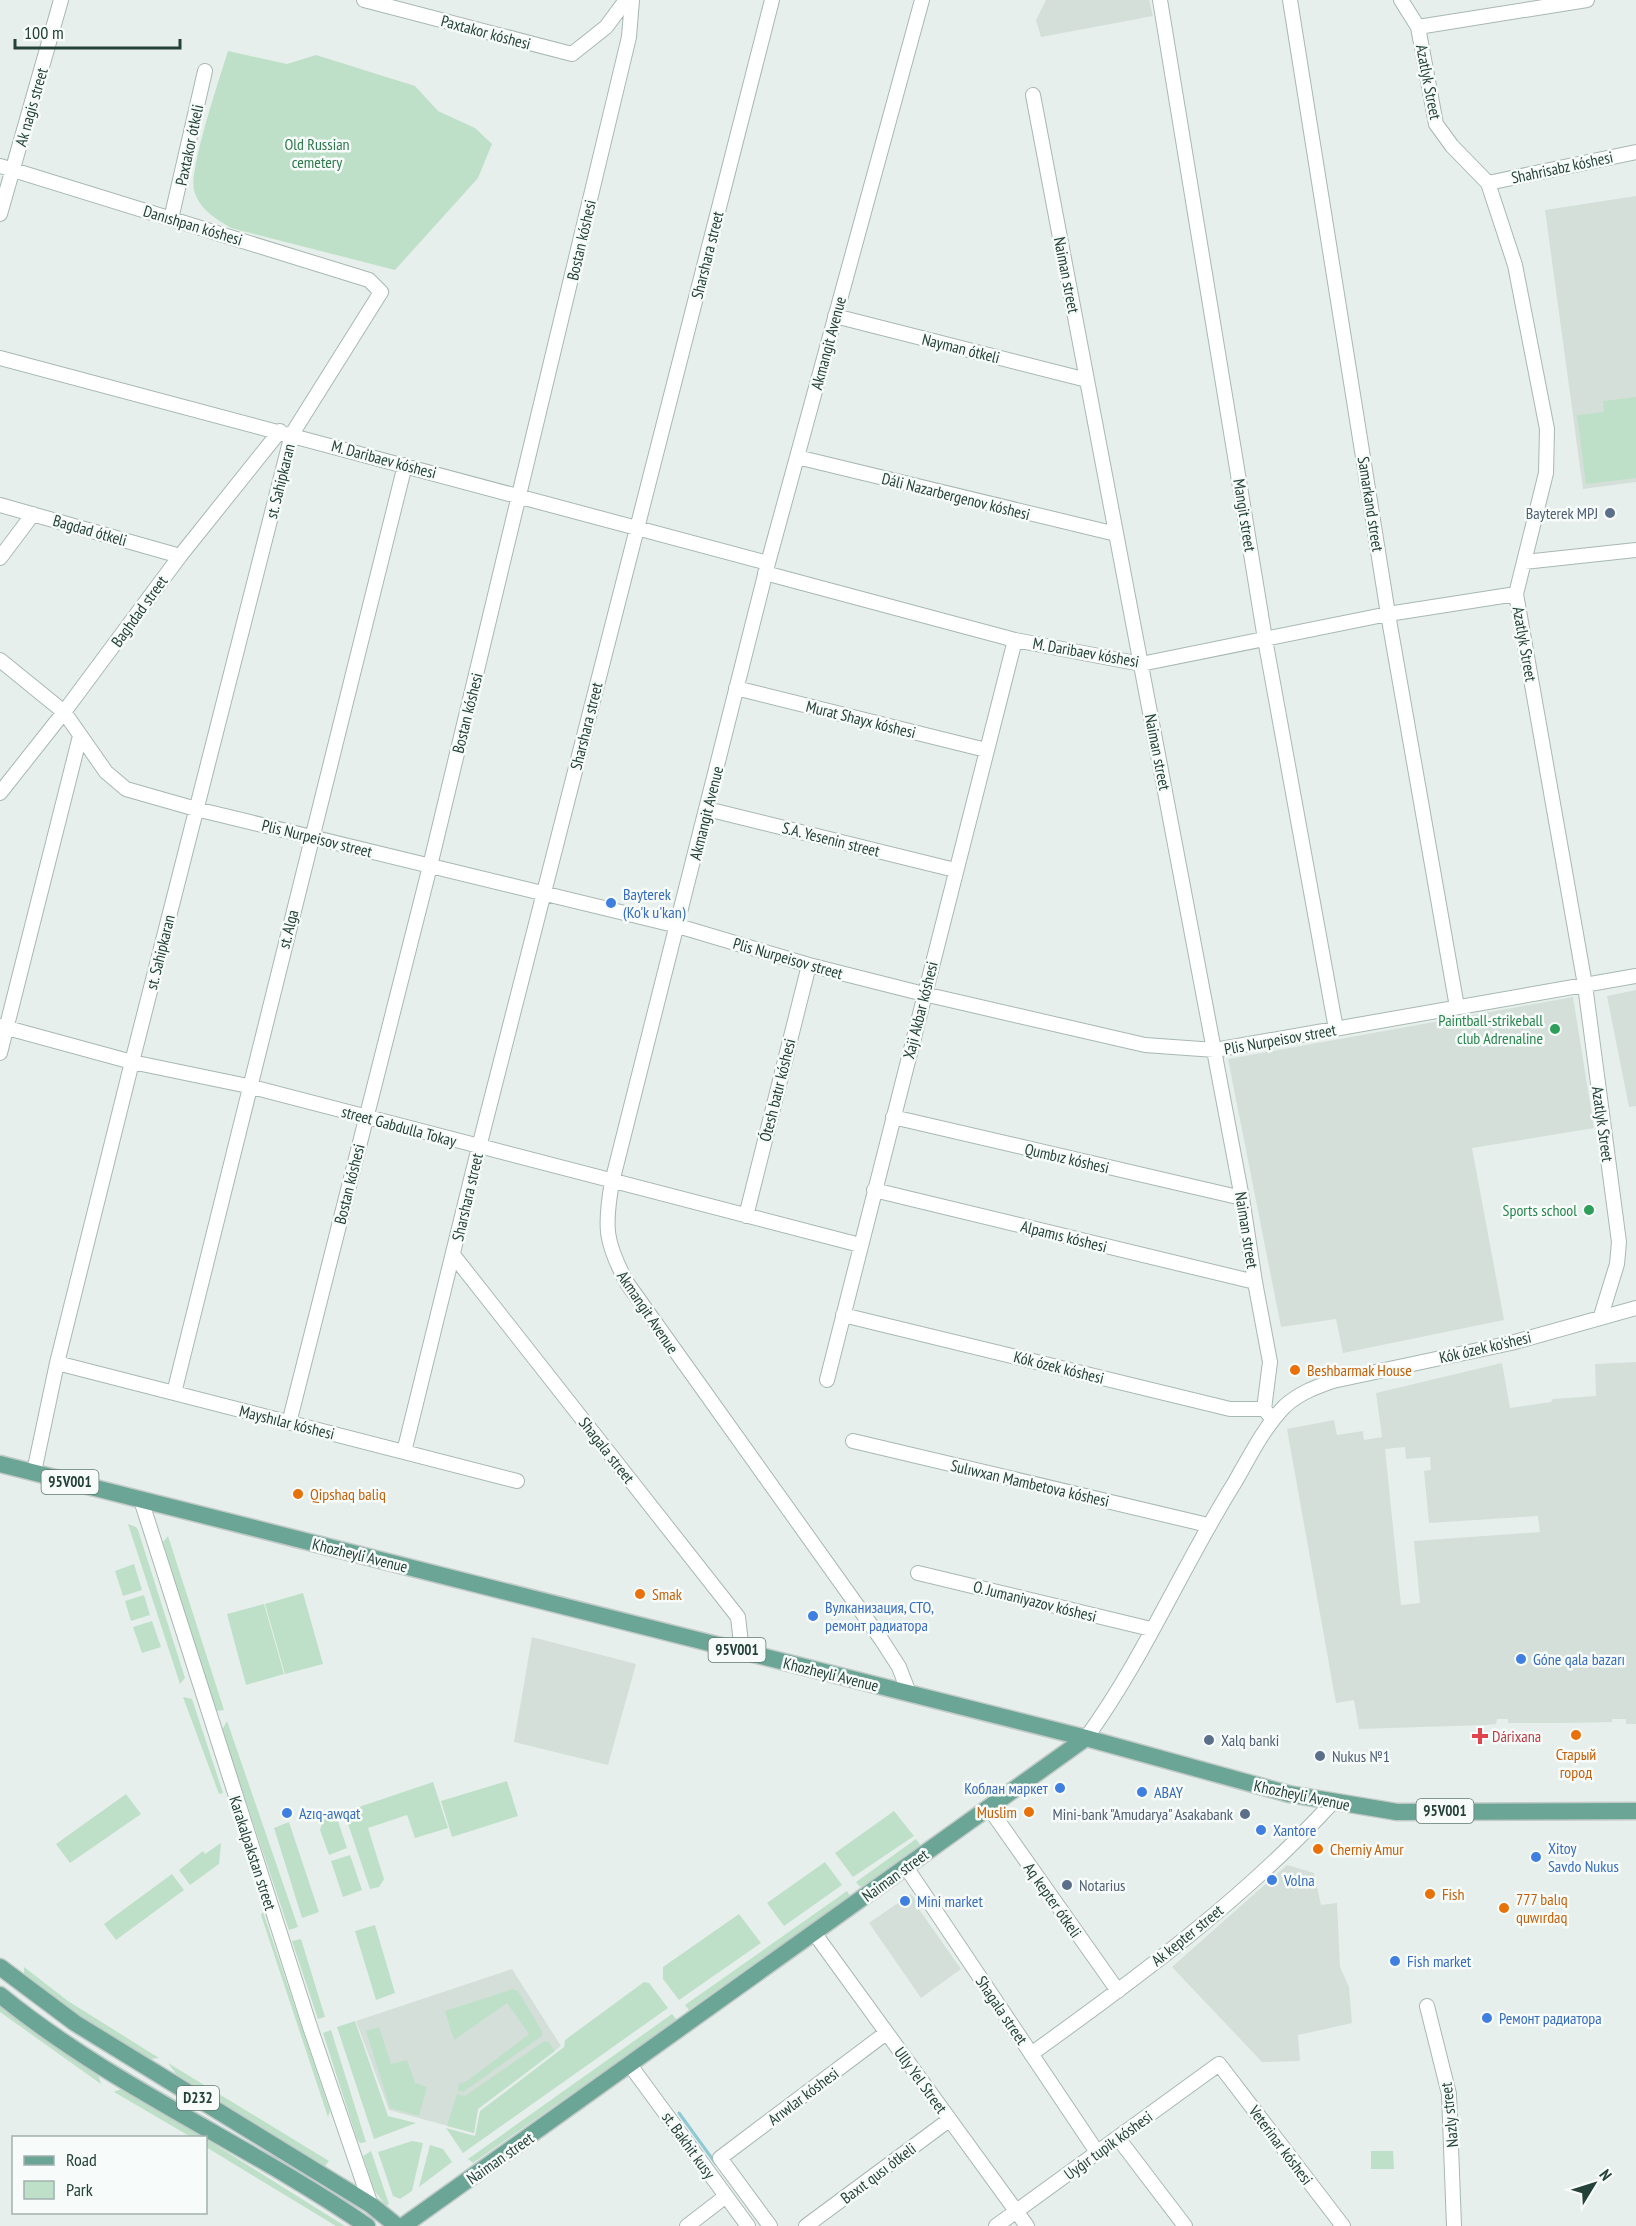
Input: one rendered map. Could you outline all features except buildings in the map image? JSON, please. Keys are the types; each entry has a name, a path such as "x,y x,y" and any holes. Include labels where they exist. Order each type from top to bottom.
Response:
{"main road":[{"name":"Khozheyli Avenue","path":"0,1464 1086,1738 1188,1767 1332,1803 1397,1812 1636,1811"},
{"name":"Naiman street","path":"403,2226 815,1934 1086,1738"},
{"name":"D232","path":"2,1972 75,2024 371,2205 398,2226"},
{"name":"D232","path":"0,1995 62,2041 116,2076 363,2223"},
{"path":"363,2223 371,2205"}],"street":[{"name":"Ak nagis street","path":"0,214 6,168 61,0"},
{"name":"Paxtakor kóshesi","path":"364,0 572,54 599,34 626,0"},
{"name":"Bostan kóshesi","path":"289,1423 430,866 520,496 629,37 632,0"},
{"name":"Sharshara street","path":"404,1452 454,1256 478,1147 772,0"},
{"name":"Akmangit Avenue","path":"909,1694 899,1667 877,1634 627,1283 612,1256 605,1221 612,1182 766,568 922,0"},
{"name":"Mangit street","path":"1160,0 1265,639 1336,1029"},
{"name":"Samarkand street","path":"1290,0 1388,614 1457,1007"},
{"name":"Azatlyk Street","path":"1401,0 1418,27 1436,124 1452,146 1488,183 1515,265 1547,429 1546,473 1516,594 1585,985 1619,1242 1617,1264 1601,1317"},
{"path":"1418,27 1587,0"},
{"name":"Paxtakor ótkeli","path":"171,219 205,71"},
{"name":"Naiman street","path":"1033,95 1215,1050 1270,1362 1268,1414 1108,1707 1086,1738"},
{"name":"Shahrisabz kóshesi","path":"1488,183 1636,152"},
{"name":"Danıshpan kóshesi","path":"6,168 369,280 381,292 286,433"},
{"name":"Nayman ótkeli","path":"836,316 1087,380"},
{"name":"M. Daribaev kóshesi","path":"0,358 637,528 1015,640 1141,664 1388,614 1516,594"},
{"name":"Baghdad street","path":"0,793 64,712 180,556 286,433"},
{"name":"st. Sahipkaran","path":"33,1472 57,1363 196,809 286,433"},
{"name":"Dáli Nazarbergenov kóshesi","path":"797,457 1116,534"},
{"name":"st. Alga","path":"174,1393 248,1086 405,465"},
{"name":"Bagdad ótkeli","path":"0,505 180,556"},
{"path":"0,558 33,514"},
{"path":"1524,562 1636,550"},
{"name":"Xaji Akbar kóshesi","path":"827,1380 1015,640"},
{"name":"Plis Nurpeisov street","path":"0,660 64,712 106,772 126,789 196,809 678,926 808,965 1145,1045 1215,1050 1636,976"},
{"name":"Murat Shayx kóshesi","path":"736,688 986,750"},
{"path":"0,1053 4,1028 80,736"},
{"name":"S.A. Yesenin street","path":"707,809 955,870"},
{"name":"Ótesh batır kóshesi","path":"746,1216 808,965"},
{"name":"street Gabdulla Tokay","path":"4,1028 132,1062 248,1086 860,1245"},
{"name":"Qumbız kóshesi","path":"893,1117 1242,1198"},
{"name":"Alpamıs kóshesi","path":"874,1190 1255,1282"},
{"name":"Shagala street","path":"454,1256 738,1617 742,1652"},
{"name":"Kók ózek ko'shesi","path":"1268,1414 1308,1390 1334,1381 1511,1343 1636,1308"},
{"name":"Kók ózek kóshesi","path":"843,1315 1230,1408 1268,1414"},
{"name":"Mayshılar kóshesi","path":"57,1363 517,1481"},
{"name":"Sulıwxan Mambetova kóshesi","path":"853,1441 1208,1525"},
{"name":"Karakalpakstan street","path":"141,1500 310,2028 371,2205"},
{"name":"O. Jumaniyazov kóshesi","path":"918,1572 1151,1629"},
{"name":"Ak kepter street","path":"1031,2054 1118,1991 1260,1875 1293,1845 1332,1803"},
{"name":"Aq kepter ótkeli","path":"989,1808 1118,1991"},
{"name":"Shagala street","path":"906,1867 1097,2152"},
{"name":"Ully Yel Street","path":"815,1934 1027,2226"},
{"name":"Nazly street","path":"1427,2006 1449,2094 1454,2226"},
{"name":"Arıwlar kóshesi","path":"720,2158 886,2033"},
{"name":"Uyǵır tupik kóshesi","path":"996,2226 1219,2064"},
{"name":"Veterinar kóshesi","path":"1219,2064 1343,2226"},
{"name":"st. Bakhit kusy","path":"630,2065 748,2226"},
{"name":"Baxıt qusı ótkeli","path":"806,2226 949,2120"},
{"path":"1118,2138 1185,2226"},
{"name":"st. Bakhit kusy","path":"720,2158 770,2226"},
{"path":"687,2226 726,2196"}],"shaded area":[{"path":"1046,0 1149,0 1153,16 1041,37 1036,20"},
{"path":"1636,196 1636,482 1583,489 1545,210"},
{"path":"1636,990 1636,1106 1629,1107 1607,996"},
{"path":"1573,997 1594,1128 1472,1148 1504,1320 1343,1353 1336,1319 1281,1327 1228,1059"},
{"path":"1636,1362 1636,1724 1626,1724 1626,1719 1612,1719 1612,1722 1508,1723 1508,1719 1497,1719 1496,1724 1485,1725 1359,1729 1354,1700 1336,1703 1287,1429 1334,1420 1337,1435 1363,1431 1364,1440 1382,1437 1376,1393 1502,1363 1510,1408 1551,1402 1553,1399 1596,1396 1595,1364","holes":["1405,1447 1406,1459 1430,1457 1431,1470 1424,1471 1429,1523 1538,1516 1540,1532 1414,1541 1420,1603 1401,1605 1385,1449"]},
{"path":"532,1637 636,1664 608,1765 514,1742"},
{"path":"1287,1865 1314,1873 1321,1905 1337,1903 1340,1967 1349,1987 1352,2023 1298,2035 1300,2061 1262,2062 1172,1967"},
{"path":"911,1894 918,1903 916,1905 961,1969 921,1998 869,1923"},
{"path":"512,1969 561,2046 478,2108 474,2133 389,2110 356,2021"}],"green space":[{"name":"Old Russian cemetery","path":"228,51 287,64 316,55 415,86 438,111 475,128 492,144 478,178 395,270 231,228 204,208 194,190 196,163 206,122"},
{"path":"1636,397 1636,478 1586,484 1577,415 1604,412 1603,401"},
{"path":"128,1524 138,1530 185,1678 180,1684"},
{"path":"168,1536 224,1710 218,1711 214,1708 163,1542"},
{"path":"134,1564 142,1590 123,1596 115,1571"},
{"path":"303,1593 323,1664 285,1674 265,1604"},
{"path":"144,1595 150,1615 131,1621 125,1601"},
{"path":"264,1604 284,1674 246,1685 227,1614"},
{"path":"152,1621 161,1647 142,1653 133,1627"},
{"path":"183,1697 192,1699 223,1793 219,1794"},
{"path":"227,1721 298,1927 289,1930 222,1730"},
{"path":"507,1781 518,1816 452,1837 441,1801"},
{"path":"433,1782 448,1828 415,1838 407,1815 368,1828 384,1879 379,1887 370,1889 344,1812"},
{"path":"126,1794 141,1814 70,1863 56,1844"},
{"path":"894,1811 914,1836 853,1877 835,1853"},
{"path":"336,1815 347,1848 329,1855 320,1830 323,1820"},
{"path":"289,1822 319,1912 302,1918 274,1828"},
{"path":"916,1839 921,1846 863,1887 859,1886 856,1882"},
{"path":"221,1843 219,1864 190,1885 179,1870 203,1851 205,1854"},
{"path":"350,1855 362,1890 343,1897 331,1861"},
{"path":"825,1862 842,1885 784,1926 767,1903"},
{"path":"172,1874 184,1890 116,1940 104,1924"},
{"path":"847,1891 850,1896 689,2010 685,2005"},
{"path":"263,1912 330,2111 328,2117 261,1915"},
{"path":"739,1914 761,1943 679,2000 663,1979 663,1967"},
{"path":"375,1925 395,1993 376,2000 355,1931"},
{"path":"301,1939 325,2017 318,2019 292,1941"},
{"path":"24,1967 68,2001 159,2058 150,2059 73,2012 24,1975"},
{"path":"644,1982 649,1983 668,2008 463,2153 446,2128 475,2136 480,2111 564,2047 565,2040"},
{"path":"513,1989 518,1991 542,2031 542,2036 463,2092 458,2091 459,2084 467,2081 529,2034 507,2003 454,2040 445,2011"},
{"path":"0,2005 98,2074 101,2084 0,2012"},
{"path":"672,2014 677,2020 473,2163 468,2159"},
{"path":"355,2021 388,2116 416,2123 374,2139 337,2027"},
{"path":"379,2027 391,2064 407,2060 415,2083 427,2087 419,2116 390,2108 366,2031"},
{"path":"331,2030 366,2142 360,2143 357,2139 323,2033"},
{"path":"544,2041 549,2042 555,2051 478,2109 474,2133 447,2126 457,2094 465,2096"},
{"path":"168,2063 329,2161 325,2166 176,2074"},
{"path":"124,2090 201,2136 189,2136 114,2092"},
{"path":"207,2140 345,2226 336,2226 207,2148"},
{"path":"412,2141 423,2143 412,2191 400,2199 393,2196 378,2152"},
{"path":"430,2145 443,2149 452,2162 419,2187"},
{"path":"371,2151 389,2204 386,2206 374,2190 363,2156"},
{"path":"1371,2151 1393,2151 1394,2169 1371,2169"}],"waterway":[{"path":"679,2113 716,2164"}],"place":[{"name":"Bayterek MPJ","path":"1610,513"},
{"name":"Bayterek (Ko'k u'kan)","path":"611,903"},
{"name":"Paintball-strikeball club Adrenaline","path":"1555,1029"},
{"name":"Sports school","path":"1589,1210"},
{"name":"Beshbarmak House","path":"1295,1370"},
{"name":"Qipshaq baliq","path":"298,1494"},
{"name":"Smak","path":"640,1594"},
{"name":"Вулканизация, СТО, ремонт радиатора","path":"813,1616"},
{"name":"Góne qala bazarı","path":"1521,1659"},
{"name":"Старый город","path":"1576,1735"},
{"name":"Dárixana","path":"1480,1736"},
{"name":"Xalq banki","path":"1209,1740"},
{"name":"Nukus №1","path":"1320,1756"},
{"name":"Коблан маркет","path":"1060,1788"},
{"name":"ABAY","path":"1142,1792"},
{"name":"Muslim","path":"1029,1812"},
{"name":"Azıq-awqat","path":"287,1813"},
{"name":"Mini-bank \"Amudarya\" Asakabank","path":"1245,1814"},
{"name":"Xantore","path":"1261,1830"},
{"name":"Cherniy Amur","path":"1318,1849"},
{"name":"Xitoy Savdo Nukus","path":"1536,1857"},
{"name":"Volna","path":"1272,1880"},
{"name":"Notarius","path":"1067,1885"},
{"name":"Fish","path":"1430,1894"},
{"name":"Mini market","path":"905,1901"},
{"name":"777 balıq quwırdaq","path":"1504,1908"},
{"name":"Fish market","path":"1395,1961"},
{"name":"Ремонт радиатора","path":"1487,2018"}]}
